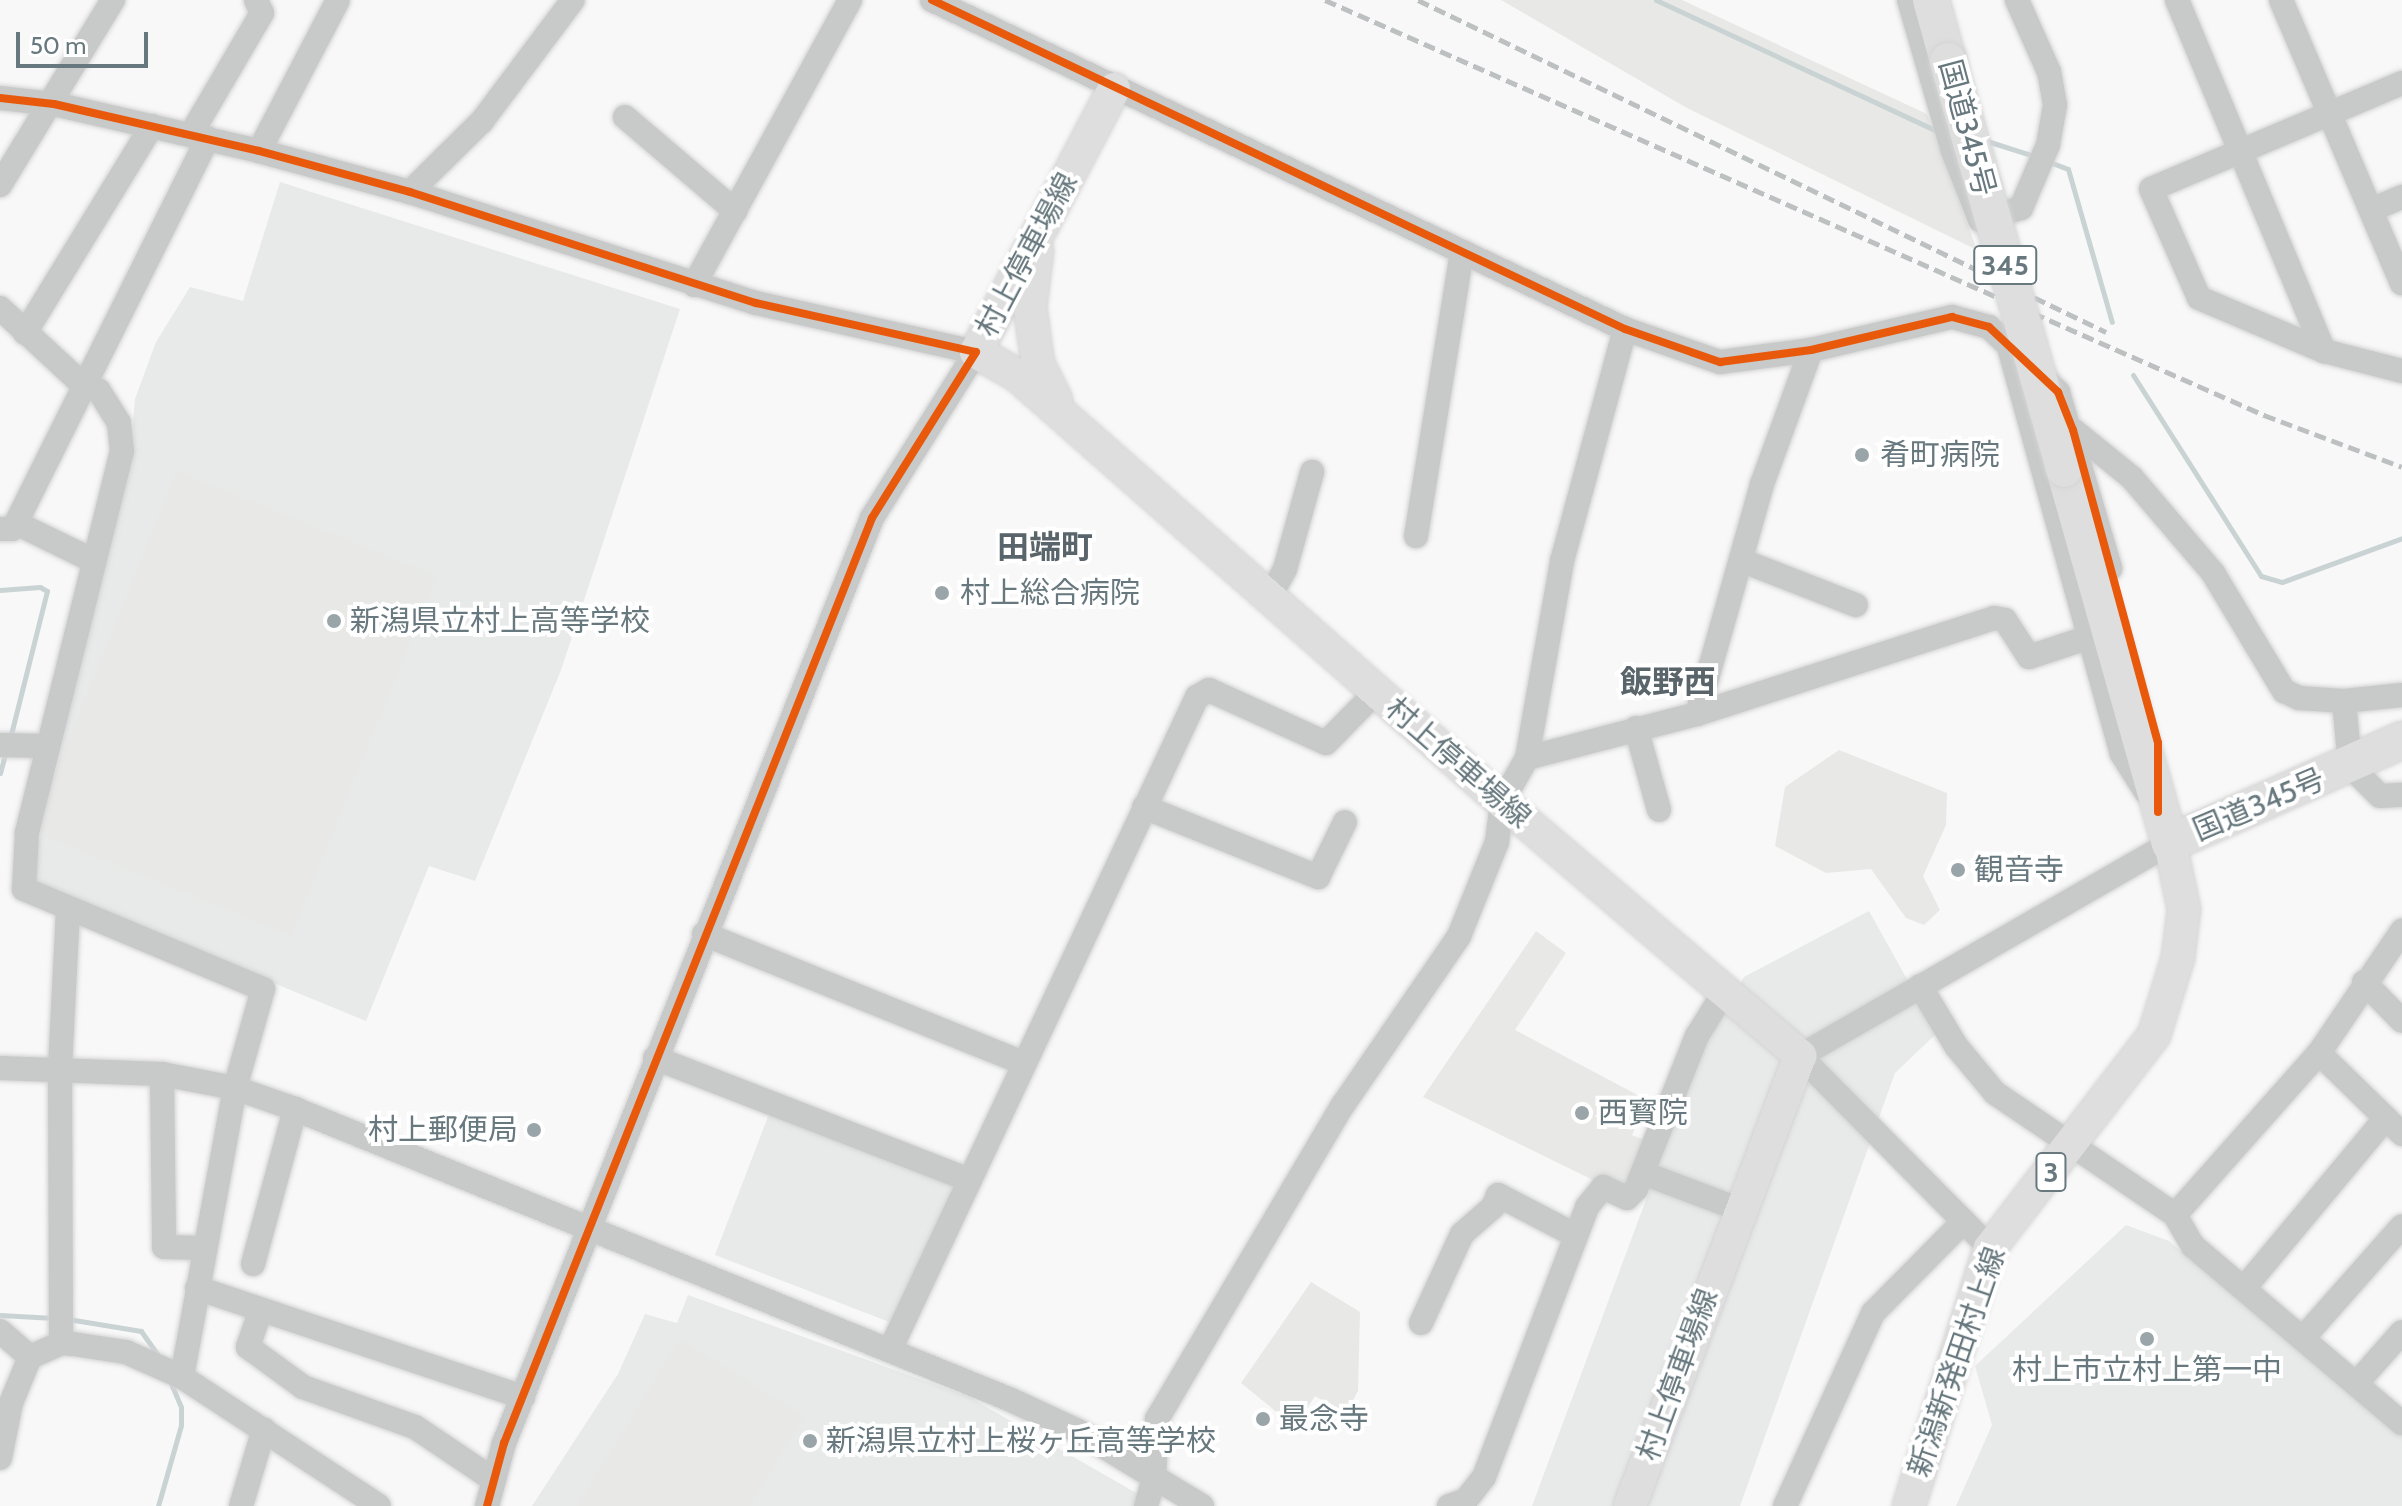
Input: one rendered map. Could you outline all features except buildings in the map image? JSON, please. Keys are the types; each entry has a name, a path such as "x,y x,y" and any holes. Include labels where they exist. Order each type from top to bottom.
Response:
{"highway":[{"name":"国道345号","path":"1931,0 2164,827 2350,766 2402,740"}],"main road":[{"name":"村上停車場線","path":"1114,89 976,352 1017,375 1502,802 1726,989 1800,1056 1630,1506"},
{"path":"1039,232 1030,307 1038,364 1066,418"},
{"name":"新潟新発田村上線","path":"1909,1506 1990,1248 2070,1149 2154,1035 2178,958 2184,909 2164,827"}],"street":[{"path":"0,185 54,104 113,0"},
{"path":"94,561 8,526 82,384 199,136 262,13 256,0"},
{"path":"259,151 338,0"},
{"path":"410,192 482,121 573,0"},
{"path":"694,285 850,0"},
{"path":"932,0 1625,329 1720,362 1811,350 1952,317 1989,327 2058,392 2073,430 2158,743 2164,827"},
{"path":"1909,0 1953,151 1980,220 2021,208 2048,145 2055,105 2049,72 2019,0"},
{"path":"2177,0 2324,351"},
{"path":"2286,1 2329,114 2401,276"},
{"path":"2402,83 2151,189 2199,298 2324,351 2402,371"},
{"path":"0,98 54,104 259,151 410,192 694,285 976,352 872,518 589,1226 523,1397 487,1506"},
{"path":"625,117 735,211"},
{"path":"25,333 152,126"},
{"path":"2371,210 2402,197"},
{"path":"1416,536 1462,252"},
{"path":"0,308 82,384 99,391 119,423 122,451 12,890 68,908 263,989 235,1088 182,1377"},
{"path":"1146,1506 1154,1478 1157,1419 1343,1105 1459,936 1497,842 1502,802 1527,758 1562,561 1625,329"},
{"path":"2008,345 2122,754 2164,827"},
{"path":"1697,714 1743,561 1762,484 1811,350"},
{"path":"2073,430 2132,478 2213,573 2284,691 2299,698 2344,701 2402,695"},
{"path":"1269,598 1285,569 1312,472"},
{"path":"1743,561 1856,605"},
{"path":"1527,758 1697,714 1994,618 2005,620 2029,657 2090,637"},
{"path":"890,1350 1021,1062 1197,697 1209,690 1326,743 1376,692"},
{"path":"2344,701 2350,766 2380,796 2402,795"},
{"path":"1636,728 1659,810"},
{"path":"0,745 48,746"},
{"path":"1144,807 1318,877 1345,822"},
{"path":"1990,1248 1800,1056 1920,986 2164,827"},
{"path":"61,1343 60,1068 68,908"},
{"path":"2175,1215 2319,1053 2364,982 2402,931"},
{"path":"704,934 1021,1062"},
{"path":"2364,982 2402,1021"},
{"path":"1920,986 1975,1073 2070,1149 2175,1215 2193,1246 2402,1423"},
{"path":"1449,1506 1466,1500 1484,1477 1573,1234 1603,1187 1627,1198 1643,1173 1697,1036 1726,989"},
{"path":"2245,1287 2394,1126 2319,1053"},
{"path":"655,1058 969,1180"},
{"path":"0,1068 162,1074 235,1088 295,1109 589,1226 1078,1431 1202,1506"},
{"path":"162,1074 164,1247 205,1248"},
{"path":"253,1264 295,1109"},
{"path":"1643,1173 1741,1210"},
{"path":"1421,1323 1462,1234 1493,1207 1498,1195 1573,1234"},
{"path":"1785,1506 1873,1313 1964,1221"},
{"path":"2303,1338 2402,1226"},
{"path":"197,1288 260,1312 523,1397"},
{"path":"260,1312 248,1347 303,1387 415,1427 494,1480"},
{"path":"0,1331 30,1357"},
{"path":"2356,1384 2402,1332"},
{"path":"0,1458 6,1402 30,1357 61,1343 126,1352 182,1377 379,1506"},
{"path":"241,1506 264,1429"}],"shaded area":[{"path":"1501,0 1682,0 1927,114 1977,250 1687,108"},
{"name":"新潟県立村上高等学校","path":"280,182 680,309 561,670 475,881 429,866 366,1021 39,887 32,871 130,459 135,399 156,342 190,287 243,301"},
{"path":"177,471 437,576 291,936 32,831"},
{"path":"1839,750 1947,793 1946,825 1923,876 1940,910 1924,925 1906,918 1871,869 1826,873 1775,846 1785,787"},
{"path":"1869,911 1937,1033 1895,1073 1740,1506 1532,1506 1701,1052 1744,977"},
{"path":"1536,931 1566,953 1515,1030 1647,1100 1632,1135 1647,1141 1626,1190 1595,1181 1423,1097"},
{"path":"769,1114 954,1185 900,1326 715,1255"},
{"name":"村上市立村上第一中","path":"2126,1225 2169,1241 2402,1436 2402,1506 1956,1506 1992,1425 1975,1366"},
{"path":"1311,1282 1360,1312 1358,1391 1346,1414 1315,1396 1295,1427 1241,1383"},
{"name":"新潟県立村上桜ヶ丘高等学校","path":"688,1295 969,1397 1138,1494 1134,1506 532,1506 618,1374 645,1314 677,1323"},
{"path":"680,1339 805,1416 750,1506 577,1506"}],"waterway":[{"path":"1656,0 1941,133"},
{"path":"1987,141 2034,156"},
{"path":"2047,161 2068,169 2112,322"},
{"path":"2133,375 2261,576 2282,582 2402,538"},
{"path":"0,590 40,587 47,591 10,738"},
{"path":"0,773 6,751"},
{"path":"0,1315 54,1318"},
{"path":"68,1319 141,1331 159,1357"},
{"path":"158,1506 181,1425 181,1407 170,1381"}],"railway":[{"path":"1325,0 2264,415 2402,467"},
{"path":"1418,0 2106,332"}],"cycle path":[{"path":"932,0 1625,329 1720,362 1811,350 1952,317 1989,327 2058,392 2073,430 2158,743 2158,812"},
{"path":"0,98 54,104 259,151 410,192 756,303 976,352 872,518 504,1443 487,1506"}],"place":[{"name":"肴町病院","path":"1862,455"},
{"name":"村上総合病院","path":"942,593"},
{"name":"新潟県立村上高等学校","path":"334,621"},
{"name":"観音寺","path":"1958,870"},
{"name":"西寳院","path":"1582,1113"},
{"name":"村上郵便局","path":"534,1130"},
{"name":"村上市立村上第一中","path":"2147,1339"},
{"name":"最念寺","path":"1263,1419"},
{"name":"新潟県立村上桜ヶ丘高等学校","path":"810,1441"}],"district":[{"name":"田端町","path":"1045,547"},
{"name":"飯野西","path":"1668,682"}]}
